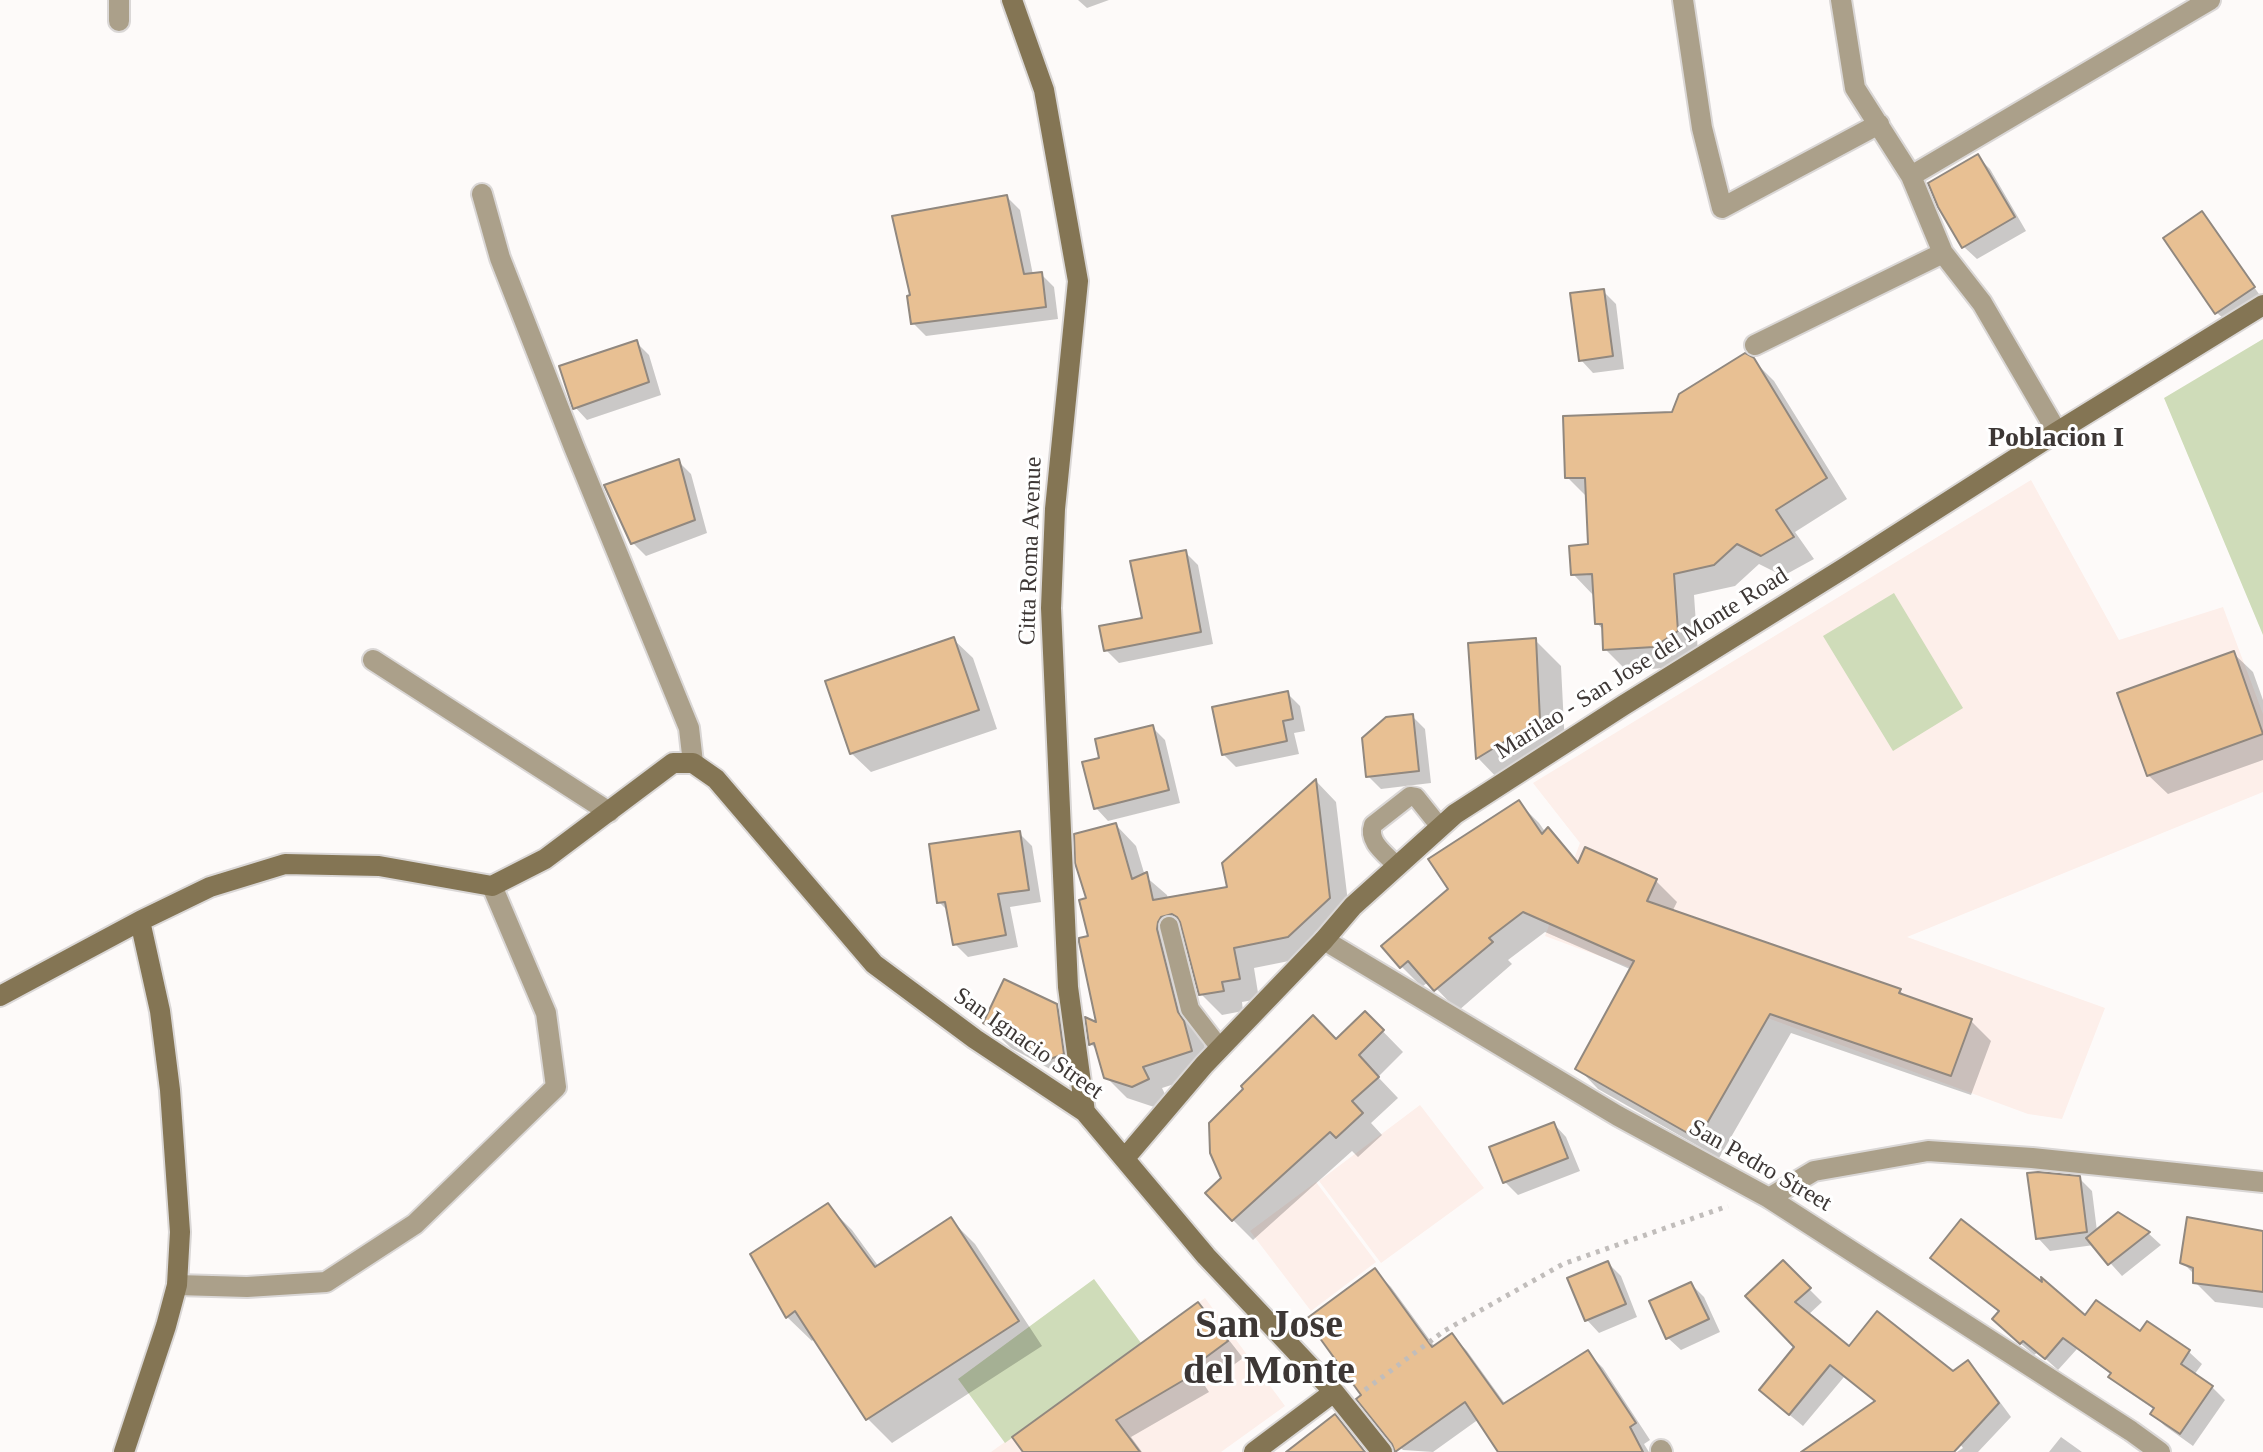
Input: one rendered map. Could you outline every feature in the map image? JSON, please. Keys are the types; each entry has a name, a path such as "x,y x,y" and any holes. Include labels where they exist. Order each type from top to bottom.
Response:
{"street":[{"name":"Citta Roma Avenue","path":"1012,0 1044,90 1078,281 1055,509 1051,608 1068,987 1085,1112"},
{"path":"1683,0 1702,128 1722,208 1879,124"},
{"path":"1911,176 2210,0"},
{"path":"1846,3 1855,88 1911,176 1943,253 1982,303 2057,432"},
{"path":"1,994 210,887 285,864 379,866 492,886 545,859 673,763 693,763 689,728 511,287 482,194"},
{"path":"1755,345 1943,253"},
{"name":"Marilao - San Jose del Monte Road","path":"1125,1158 1220,1048 1353,906 1455,814 2263,305"},
{"path":"373,660 609,812"},
{"name":"San Ignacio Street","path":"693,763 716,779 874,964 975,1039 1085,1112 1206,1256 1340,1398 1382,1452"},
{"path":"177,1285 247,1287 326,1282 415,1224 556,1087 546,1013 492,886"},
{"path":"124,1452 177,1285 180,1232 170,1090 160,1011 140,921"},
{"name":"San Pedro Street","path":"1324,940 1618,1116 1766,1196 2160,1452"},
{"path":"1766,1196 1814,1171 1928,1151 2032,1158 2263,1182"},
{"path":"1254,1452 1340,1398"}],"lane":[{"path":"1397,866 1371,839 1373,825 1410,796 1416,797 1440,827"},
{"path":"1169,926 1190,1009 1220,1048"}],"path":[{"path":"1340,1398 1444,1331 1563,1264 1766,1196"}],"shaded area":[{"path":"2031,480 2119,640 2223,607 2263,714 2263,792 1907,937 2105,1008 2062,1119 2028,1114 1545,936 1580,843 1533,783"},
{"path":"1420,1105 1484,1188 1381,1263 1319,1181"},
{"path":"1316,1182 1376,1262 1311,1311 1250,1231"},
{"path":"1205,1298 1285,1406 1221,1452 991,1452"}],"green space":[{"path":"2263,339 2263,635 2164,398"},
{"path":"1894,593 1963,708 1893,751 1823,636"},
{"path":"1094,1279 1141,1343 1005,1443 958,1379"}],"building":[{"path":"1978,154 2015,217 1962,248 1928,183"},
{"path":"1007,195 1024,274 1042,272 1046,307 911,324 907,296 910,295 892,216"},
{"path":"2202,211 2255,287 2215,314 2163,238"},
{"path":"1604,289 1613,356 1579,361 1570,293"},
{"path":"637,340 649,382 573,409 559,366"},
{"path":"1745,353 1754,358 1827,478 1776,510 1794,537 1761,556 1737,544 1714,565 1674,574 1678,631 1654,647 1603,650 1602,624 1595,624 1592,574 1571,575 1569,546 1588,544 1585,478 1565,478 1563,416 1672,412 1679,394"},
{"path":"679,459 695,520 631,544 604,485"},
{"path":"1186,550 1201,632 1104,651 1099,626 1142,618 1130,561"},
{"path":"954,637 979,710 850,754 825,681"},
{"path":"1536,638 1540,720 1476,759 1468,643"},
{"path":"2234,651 2263,734 2147,776 2117,693"},
{"path":"1288,691 1293,719 1283,721 1287,741 1222,755 1212,707"},
{"path":"1413,714 1419,771 1366,777 1362,738 1386,717"},
{"path":"1153,725 1169,790 1094,809 1082,762 1099,758 1095,739"},
{"path":"1316,779 1330,898 1288,937 1234,948 1240,979 1222,982 1224,991 1199,995 1180,922 1172,914 1161,917 1157,929 1178,1012 1184,1021 1192,1051 1143,1067 1149,1079 1132,1087 1104,1078 1094,1043 1089,1045 1085,1017 1096,1022 1079,942 1079,938 1088,936 1079,900 1086,898 1075,863 1074,834 1116,823 1132,879 1147,872 1153,900 1227,887 1222,863"},
{"path":"1519,800 1542,834 1548,827 1578,863 1585,847 1657,879 1647,901 1901,989 1899,993 1972,1019 1951,1076 1770,1014 1698,1139 1575,1069 1634,961 1523,912 1489,938 1493,942 1434,991 1408,961 1400,968 1381,946 1448,889 1428,859"},
{"path":"1020,831 1029,890 998,894 1006,935 953,945 945,902 937,903 929,844"},
{"path":"1004,979 1057,1004 1064,1054 1050,1059 983,1023"},
{"path":"1365,1011 1384,1030 1359,1055 1379,1077 1352,1101 1363,1113 1336,1138 1330,1132 1232,1221 1205,1193 1221,1178 1210,1153 1209,1123 1243,1089 1241,1086 1313,1015 1336,1039"},
{"path":"1554,1122 1568,1158 1503,1183 1489,1147"},
{"path":"2027,1173 2080,1176 2087,1232 2036,1239"},
{"path":"828,1203 875,1267 951,1217 1019,1321 866,1420 795,1311 786,1318 750,1254"},
{"path":"2118,1212 2150,1232 2108,1265 2086,1238"},
{"path":"2187,1217 2263,1231 2263,1292 2193,1283 2193,1268 2180,1263"},
{"path":"1961,1219 2042,1282 2041,1277 2085,1315 2096,1300 2140,1331 2147,1321 2190,1350 2181,1364 2213,1386 2180,1434 2150,1414 2154,1408 2108,1377 2111,1373 2063,1338 2045,1359 2023,1341 2020,1344 1992,1319 1999,1311 1930,1258"},
{"path":"1783,1260 1811,1288 1795,1302 1849,1346 1877,1311 1953,1371 1968,1360 1999,1403 1954,1452 1801,1452 1875,1401 1830,1365 1789,1415 1759,1390 1794,1347 1745,1296"},
{"path":"1608,1261 1626,1304 1585,1321 1567,1278"},
{"path":"1375,1268 1432,1347 1452,1333 1503,1404 1588,1350 1636,1423 1630,1427 1643,1452 1498,1452 1465,1402 1395,1452 1356,1399 1361,1395 1306,1319"},
{"path":"1691,1282 1709,1319 1666,1339 1649,1301"},
{"path":"1198,1302 1228,1341 1190,1369 1194,1374 1116,1420 1140,1452 1023,1452 1012,1437"},
{"path":"1335,1414 1365,1452 1286,1452"}],"district":[{"name":"Poblacion I","path":"2056,439"},
{"name":"San Jose del Monte","path":"1269,1350"}]}
